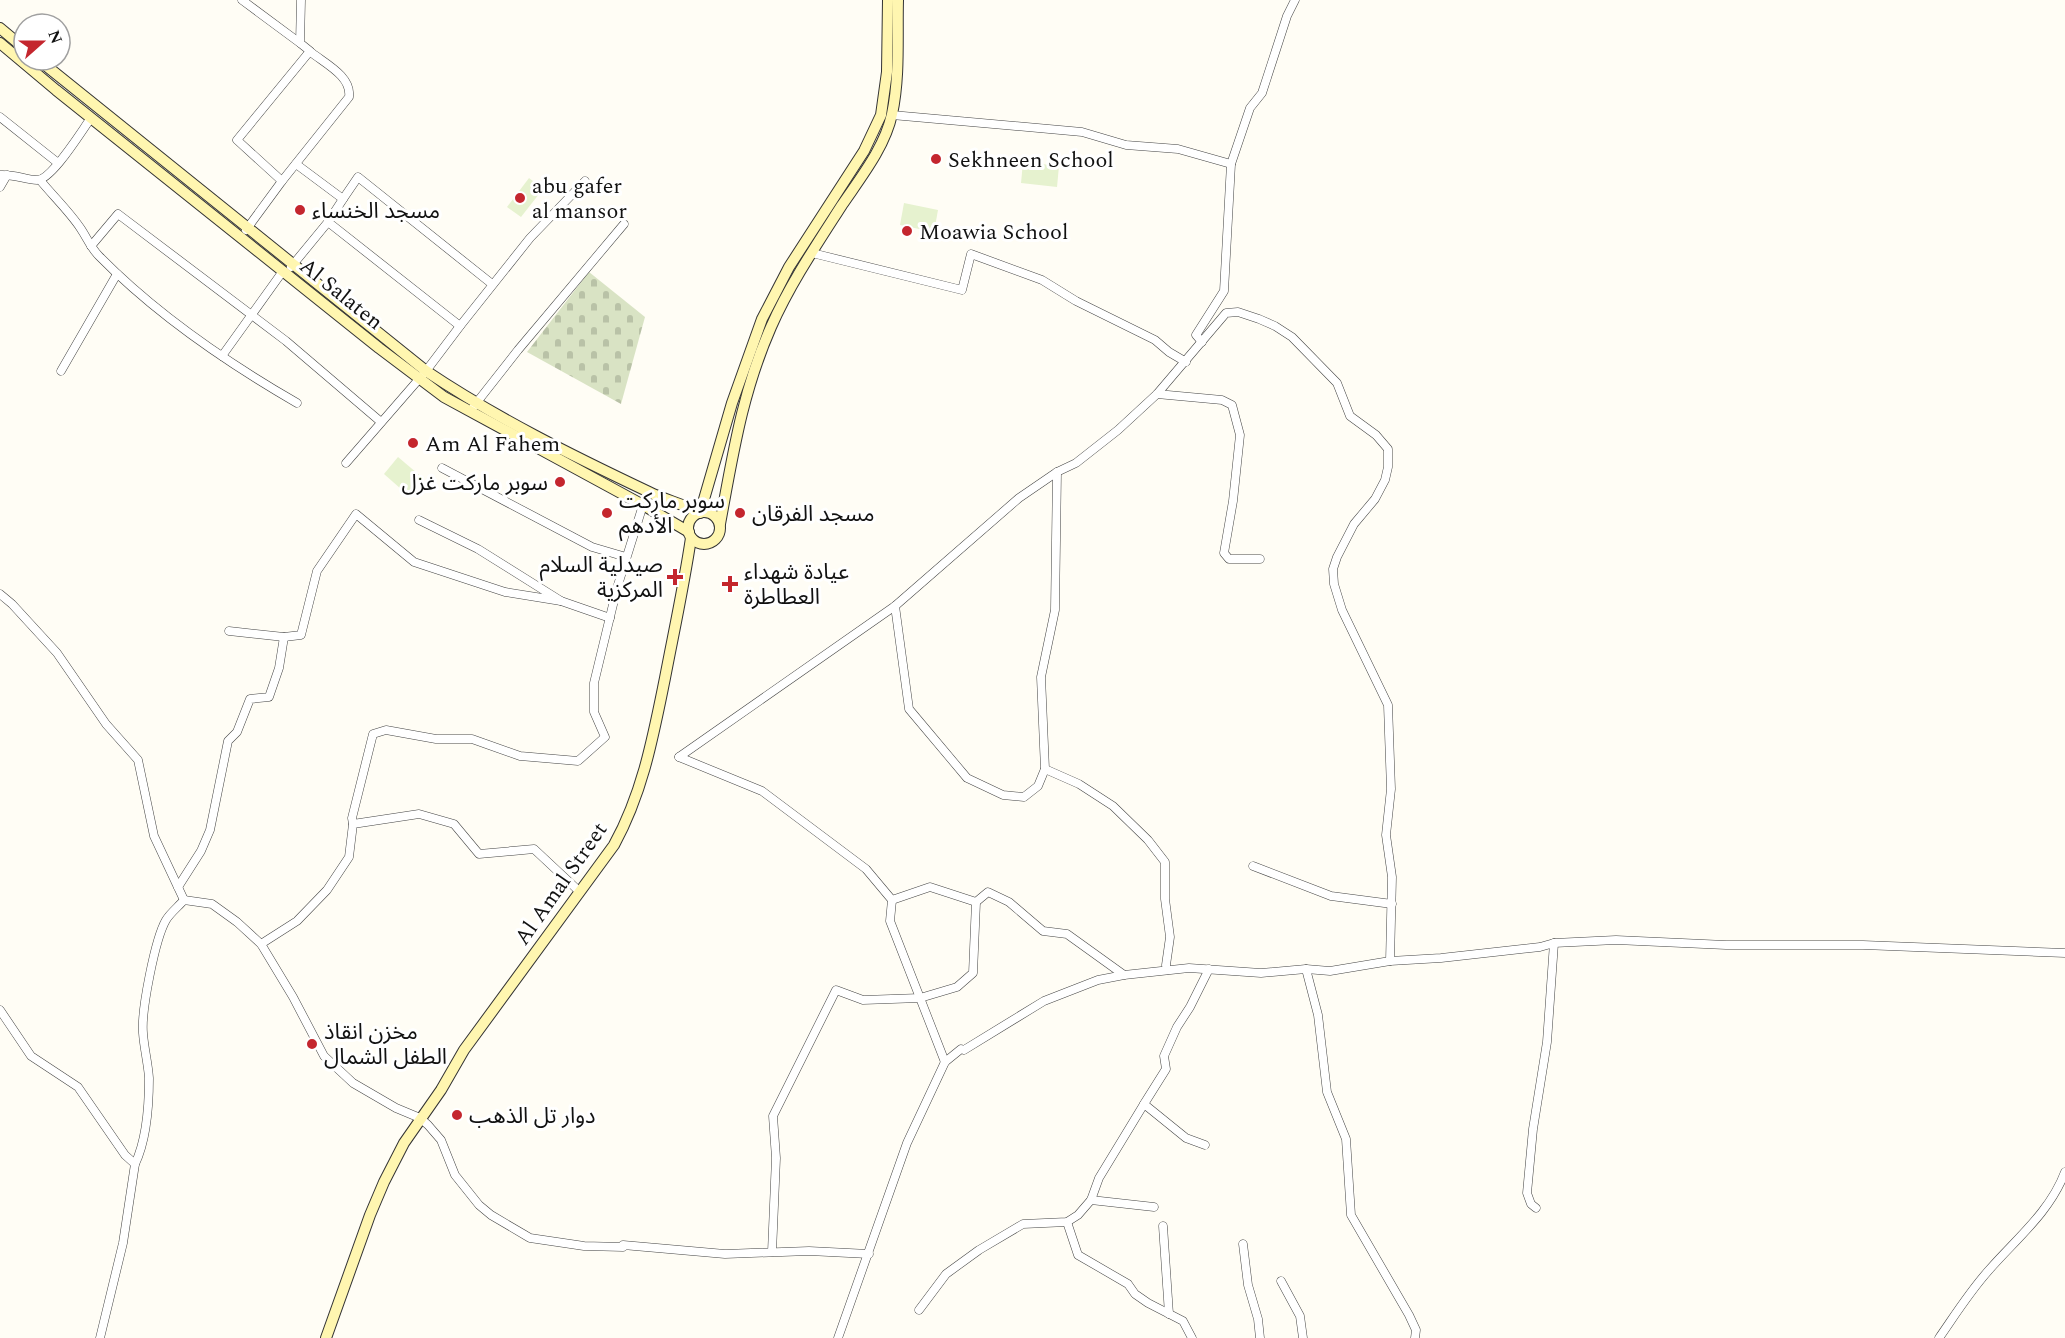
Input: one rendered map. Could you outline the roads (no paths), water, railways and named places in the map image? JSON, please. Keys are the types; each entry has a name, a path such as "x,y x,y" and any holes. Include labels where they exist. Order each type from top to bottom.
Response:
{"main road":[{"path":"700,513 732,403 762,319 789,267 864,151 881,115 887,72 888,0"},
{"path":"720,524 714,516 705,512 692,518 688,527 690,535 700,544 711,543 718,535 747,390 772,324 812,253 874,156 892,115 896,92 898,0"},
{"path":"0,28 12,38"},
{"name":"Al Salaten","path":"0,43 92,118 245,232 294,264 423,375 444,397 473,408 659,497 700,513"},
{"name":"Al Salaten","path":"53,72 245,232 285,272 423,375"},
{"name":"Al Salaten","path":"473,408 643,505 690,535"},
{"name":"Al Amal Street","path":"326,1338 384,1182 404,1143 441,1089 464,1050 614,845 628,818 650,752 682,599 690,535"}],"street":[{"path":"242,0 310,51 237,140 282,181"},
{"path":"300,43 301,0"},
{"path":"1202,342 1196,335 1224,291 1231,164 1250,108 1262,93 1287,16 1295,0"},
{"path":"245,232 282,181 347,101 350,93 345,80 312,53"},
{"path":"892,115 1082,132 1126,145 1178,150 1231,164"},
{"path":"0,117 58,163"},
{"path":"40,180 58,163 92,118"},
{"path":"296,164 343,199"},
{"path":"0,187 4,175 40,180 80,228 91,246 117,274 196,338 244,372 297,403"},
{"path":"222,356 285,272 328,222 358,177 492,284"},
{"path":"346,463 423,375 530,238 585,181"},
{"path":"91,246 118,214 286,341 381,422"},
{"path":"328,222 460,326"},
{"path":"473,408 518,350 624,224"},
{"path":"812,253 962,290 971,254 1042,280 1155,340 1186,362"},
{"path":"61,370 117,274"},
{"path":"945,1062 890,921 892,900 866,869 762,791 679,757 895,606 1019,498 1057,472 1076,463 1118,430 1157,394 1226,313 1238,312 1275,326 1292,337 1337,383 1350,416 1376,435 1388,449 1388,467 1384,480 1375,499 1354,524 1337,557 1334,584 1342,610 1388,705 1391,789 1386,835 1392,876 1390,961"},
{"path":"1157,394 1222,400 1232,405 1240,435 1233,501 1224,553 1229,559 1260,559"},
{"path":"442,468 592,547 626,557"},
{"path":"895,606 909,709 967,778 1003,795 1024,797 1038,786 1045,769 1041,677 1055,610 1057,472"},
{"path":"261,944 297,921 327,890 349,857 352,818 373,734 386,730 436,739 472,739 520,756 578,761 605,737 594,712 594,683 626,557 643,505"},
{"path":"229,631 284,637 301,635 317,571 356,514 414,562 505,592 561,601 610,618"},
{"path":"419,520 478,549 561,601"},
{"path":"0,594 57,653 106,724 138,760 154,836 184,900"},
{"path":"178,886 201,851 210,830 228,741 237,732 250,699 269,697 279,668 284,637"},
{"path":"1045,769 1079,784 1113,806 1148,840 1165,862 1165,899 1170,937 1167,970"},
{"path":"353,824 419,814 454,824 479,854 534,849 580,892"},
{"path":"1253,866 1331,896 1392,904"},
{"path":"892,900 930,887 976,902"},
{"path":"772,1252 776,1158 773,1116 836,990 863,1000 920,998 957,987 973,973 976,902 987,892 1009,902 1043,932 1067,934 1124,975"},
{"path":"184,900 212,904 237,922 261,944 293,997 324,1056 353,1083 396,1108 420,1118 441,1140 455,1175 479,1205 530,1238 584,1246 624,1247 623,1245 725,1254 809,1251 869,1254"},
{"path":"100,1338 123,1243 135,1164 140,1153 148,1112 148,1077 143,1030 148,986 166,921 184,900"},
{"path":"838,1338 908,1143 945,1062 961,1049 964,1050 1044,1001 1098,980 1188,968 1261,973 1306,969 1330,970 1390,961 1540,947 1554,943 1616,940 1726,945 1863,945 2065,953"},
{"path":"1536,1208 1531,1204 1527,1193 1533,1129 1547,1042 1554,943"},
{"path":"920,1310 946,1274 988,1244 1023,1224 1067,1222 1078,1215 1091,1200 1099,1178 1166,1069 1164,1056 1209,969"},
{"path":"1306,969 1318,1015 1327,1092 1346,1139 1351,1215 1410,1315 1416,1330 1415,1338"},
{"path":"0,1010 31,1056 78,1088 125,1155 135,1164"},
{"path":"1144,1104 1186,1138 1204,1145"},
{"path":"1939,1338 1977,1284 2008,1251 2014,1241 2045,1210 2063,1185 2065,1172"},
{"path":"1091,1200 1154,1207"},
{"path":"1067,1222 1078,1255 1128,1284 1135,1294 1183,1321 1192,1338"},
{"path":"1163,1226 1169,1314"},
{"path":"1243,1244 1246,1274 1258,1319 1260,1338"},
{"path":"1281,1281 1300,1316 1303,1338"}],"place":[{"name":"Sekhneen School","path":"936,159"},
{"name":"abu gafer al mansor","path":"520,198"},
{"name":"مسجد الخنساء","path":"300,210"},
{"name":"Moawia School","path":"907,231"},
{"name":"Am Al Fahem","path":"413,443"},
{"name":"سوبر ماركت غزل","path":"560,482"},
{"name":"سوبر ماركت الأدهم","path":"607,513"},
{"name":"مسجد الفرقان","path":"740,513"},
{"name":"صيدلية السلام المركزية","path":"675,577"},
{"name":"عيادة شهداء العطاطرة","path":"730,584"},
{"name":"مخزن انقاذ الطفل الشمال","path":"312,1044"},
{"name":"دوار تل الذهب","path":"457,1115"}]}
